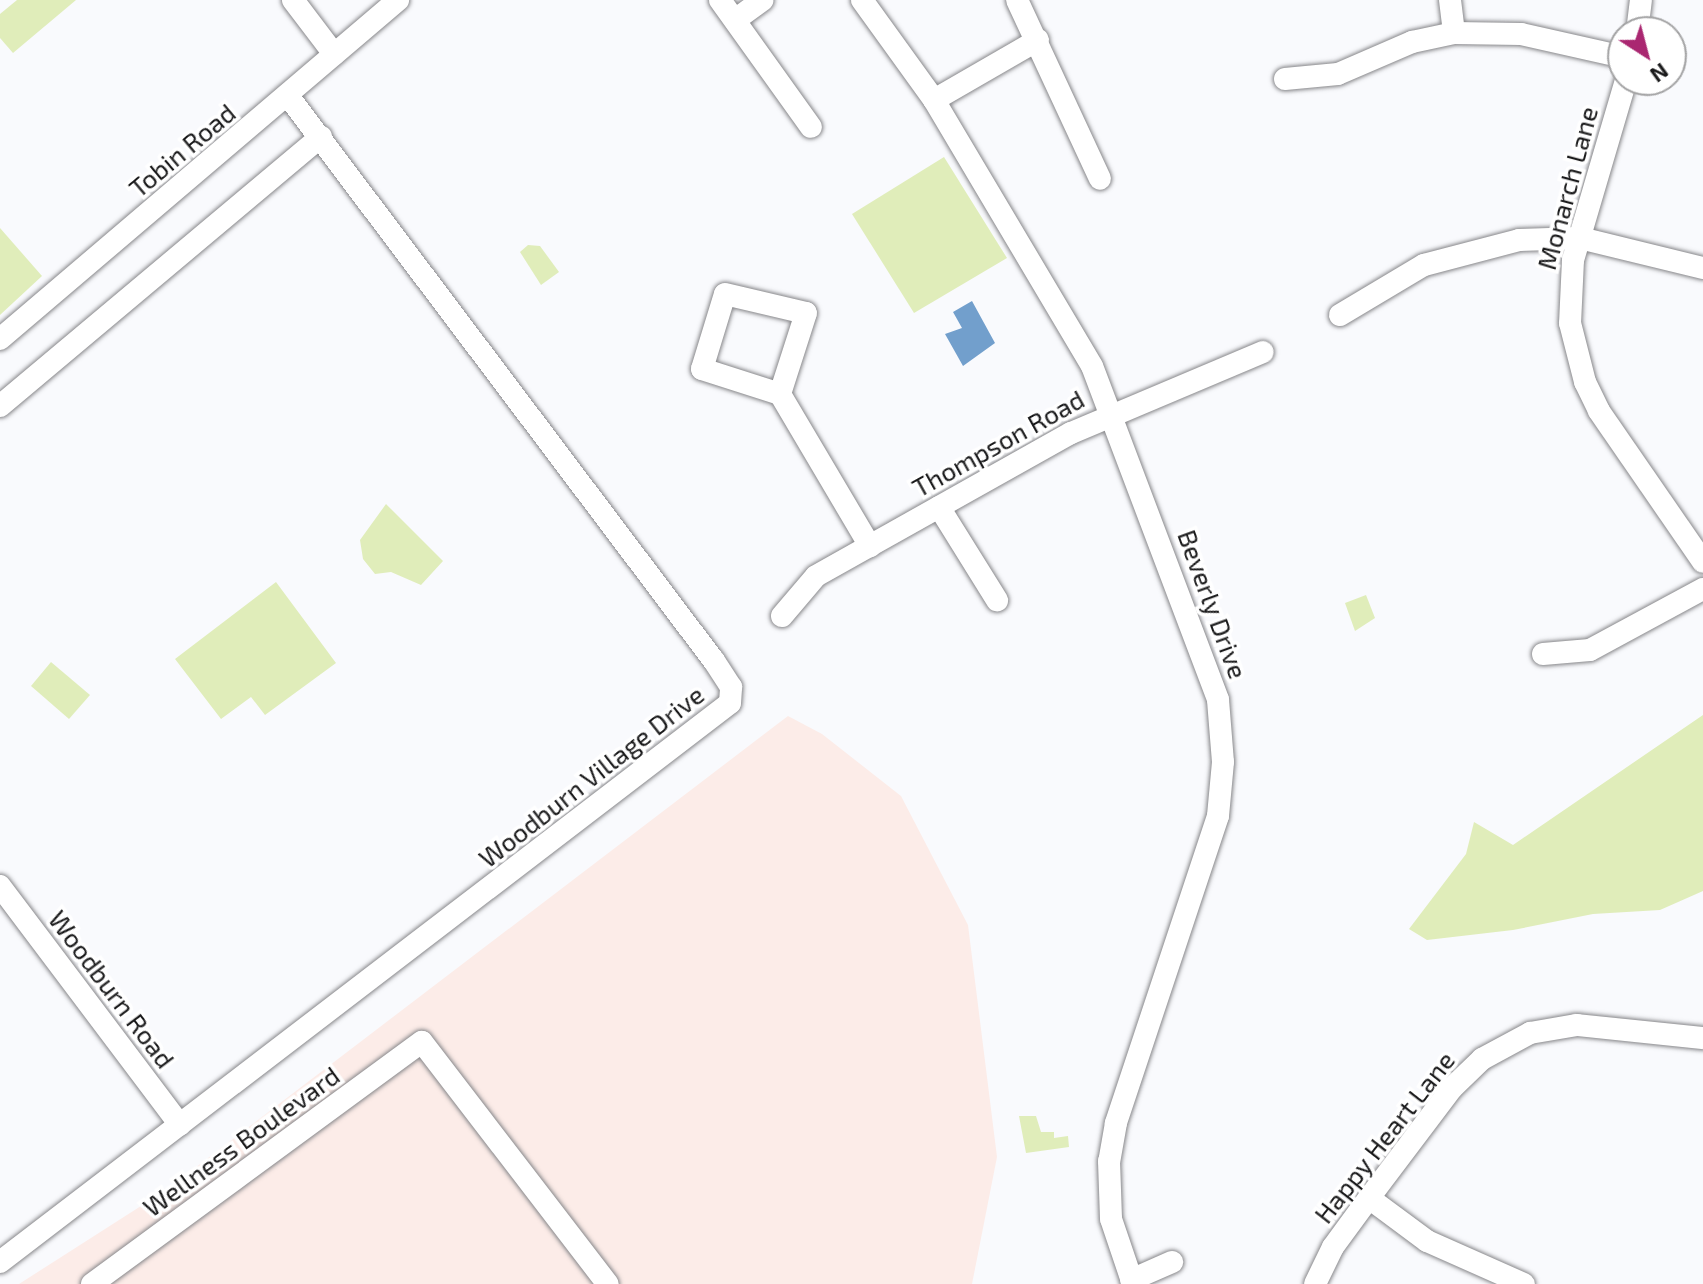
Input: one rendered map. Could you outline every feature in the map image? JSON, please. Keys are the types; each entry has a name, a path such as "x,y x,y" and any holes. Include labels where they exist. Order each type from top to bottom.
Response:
{"street":[{"path":"293,0 334,54"},
{"name":"Tobin Road","path":"0,339 289,97 398,0"},
{"path":"720,0 811,127"},
{"path":"735,20 763,0"},
{"name":"Beverly Drive","path":"862,0 934,100 1078,341 1113,412 1212,677 1223,762 1218,816 1112,1144 1111,1219 1132,1282"},
{"path":"1017,0 1100,179"},
{"path":"1450,0 1454,33"},
{"path":"1285,79 1338,74 1412,42 1454,33 1521,34 1607,53"},
{"path":"934,100 1038,40"},
{"name":"Monarch Lane","path":"1621,96 1580,238 1568,291 1570,323 1585,382 1703,562"},
{"name":"Woodburn Village Drive","path":"0,1262 730,703 731,687 714,661 289,97"},
{"path":"0,406 321,137"},
{"path":"1340,315 1424,265 1458,253 1519,240 1580,238 1703,268"},
{"path":"780,394 806,313 725,294 702,369 780,394 870,546"},
{"name":"Thompson Road","path":"782,616 803,587 939,507 1113,412 1263,352"},
{"path":"939,507 997,600"},
{"path":"1543,654 1590,650 1703,589"},
{"name":"Woodburn Road","path":"0,886 180,1125"},
{"name":"Happy Heart Lane","path":"1315,1284 1333,1247 1463,1075 1505,1044 1530,1033 1577,1025 1703,1038"},
{"name":"Wellness Boulevard","path":"92,1284 422,1042 608,1284"},
{"path":"1369,1198 1427,1241 1524,1284"},
{"path":"1132,1282 1172,1262"}],"shaded area":[{"path":"788,716 822,734 901,796 968,925 997,1157 972,1284 19,1284 166,1190"}],"green space":[{"path":"17,0 76,0 13,53 0,38 0,14"},
{"path":"944,157 1007,258 914,313 852,214"},
{"path":"0,228 42,276 0,315"},
{"path":"528,245 540,246 559,272 541,285 520,252"},
{"path":"386,504 443,561 421,585 391,572 375,574 363,559 360,540"},
{"path":"276,582 336,663 265,715 251,697 221,719 175,659"},
{"path":"1366,595 1375,618 1355,631 1345,603"},
{"path":"51,662 90,695 69,719 31,686"},
{"path":"1703,715 1703,891 1660,910 1593,914 1513,930 1427,940 1409,929 1466,854 1474,822 1513,845"},
{"path":"1019,1116 1036,1116 1041,1132 1054,1132 1054,1138 1068,1136 1069,1147 1026,1153"}],"water":[{"path":"972,301 995,343 963,366 945,334 962,328 953,312"}]}
